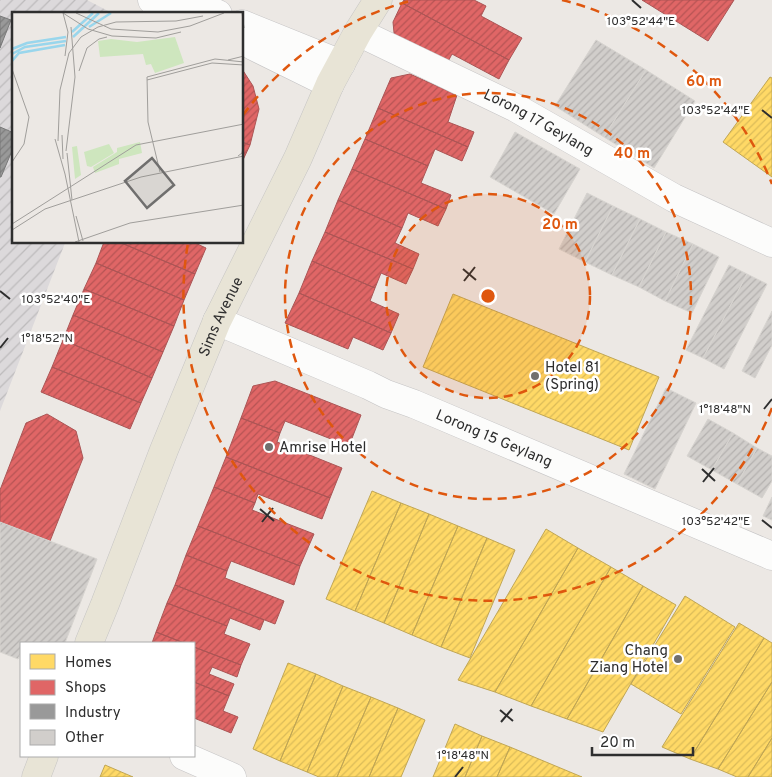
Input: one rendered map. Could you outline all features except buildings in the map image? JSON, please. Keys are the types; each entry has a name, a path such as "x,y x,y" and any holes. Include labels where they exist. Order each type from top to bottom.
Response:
{"main road":[{"name":"Sims Avenue","path":"89,642 217,321 298,158 335,74 378,0"},
{"path":"36,777 44,757"}],"street":[{"path":"152,0 179,12"},
{"path":"186,0 213,12"},
{"path":"244,25 335,74"},
{"name":"Lorong 17 Geylang","path":"358,32 516,108 674,198 772,243"},
{"path":"244,42 335,74"},
{"name":"Lorong 15 Geylang","path":"217,321 772,556"},
{"path":"186,757 232,777"}],"shaded area":[{"path":"0,0 87,0 110,12 12,12 12,244 65,244 0,411"}],"place":[{"name":"Hotel 81 (Spring)","path":"535,376"},
{"name":"Amrise Hotel","path":"269,447"},
{"name":"Chang Ziang Hotel","path":"678,659"}]}
